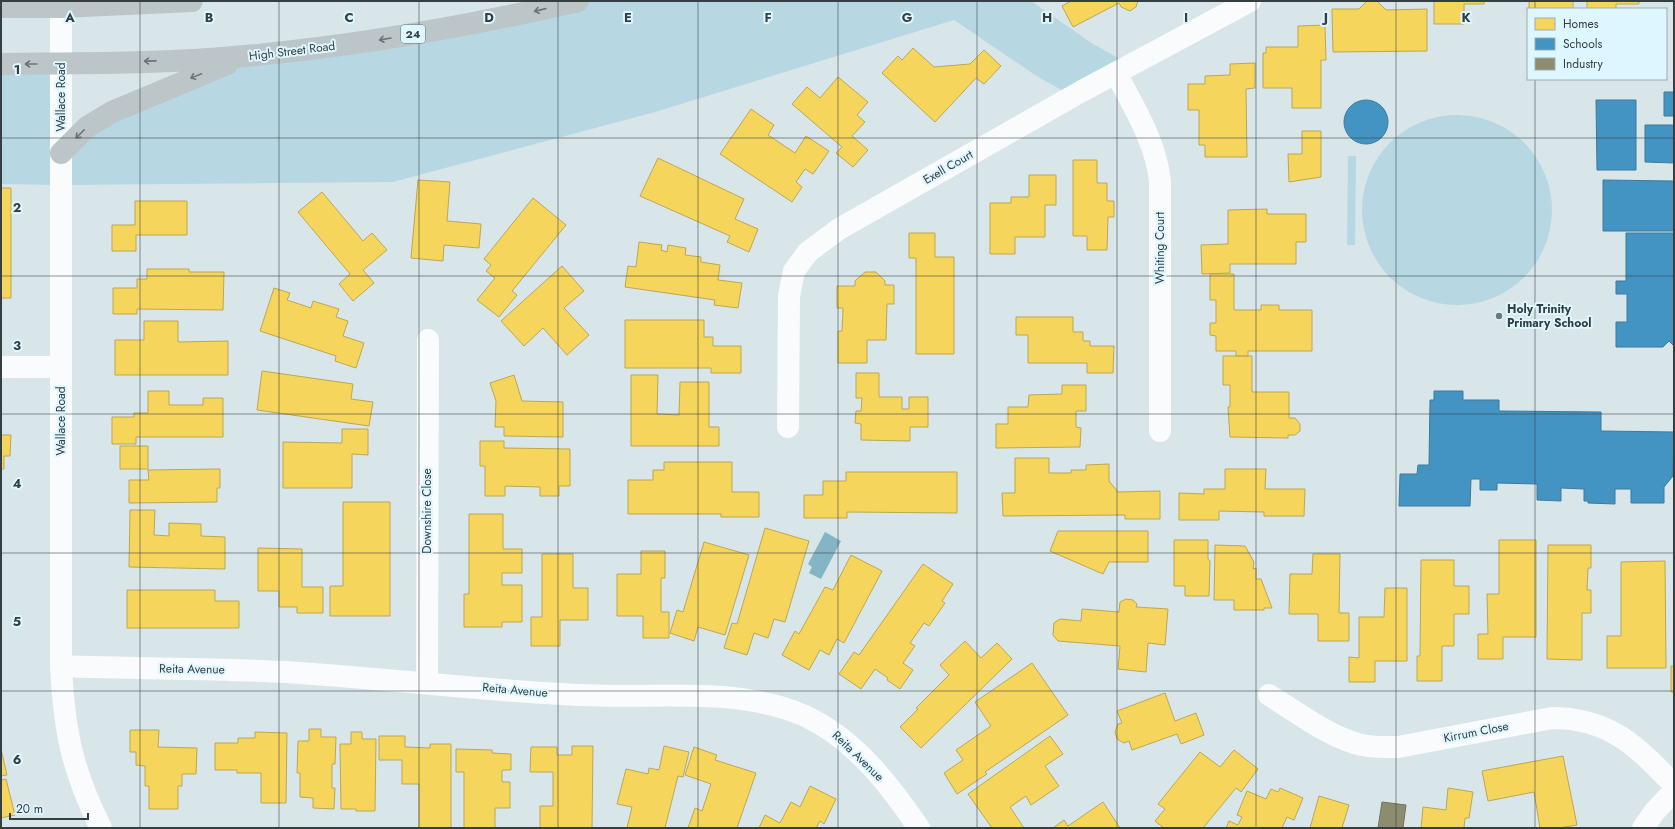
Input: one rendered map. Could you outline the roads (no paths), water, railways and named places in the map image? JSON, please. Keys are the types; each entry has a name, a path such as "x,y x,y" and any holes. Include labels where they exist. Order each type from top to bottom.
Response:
{"main road":[{"path":"1,7 61,7 192,1"},
{"name":"High Street Road","path":"1,64 184,60 245,56 366,42 535,11 578,1"},
{"path":"61,153 87,127 112,112 245,56"}],"street":[{"name":"Exell Court","path":"788,427 789,296 794,271 808,252 838,229 1072,96 1250,1"},
{"name":"Wallace Road","path":"61,7 61,666 64,712 70,750 78,775 101,828"},
{"name":"Whiting Court","path":"1116,73 1150,141 1159,167 1160,431"},
{"name":"Downshire Close","path":"427,683 428,340"},
{"path":"1,367 61,367"},
{"name":"Reita Avenue","path":"61,666 286,672 581,695 708,696 741,699 773,705 801,714 828,728 852,747 888,784 919,828"},
{"name":"Kirrum Close","path":"1269,695 1340,738 1359,744 1379,747 1398,746 1552,718 1568,718 1583,721 1603,727 1633,744 1647,756 1674,785"},
{"path":"1643,828 1654,811 1674,791"}],"place":[{"name":"Holy Trinity Primary School","path":"1499,316"}]}
